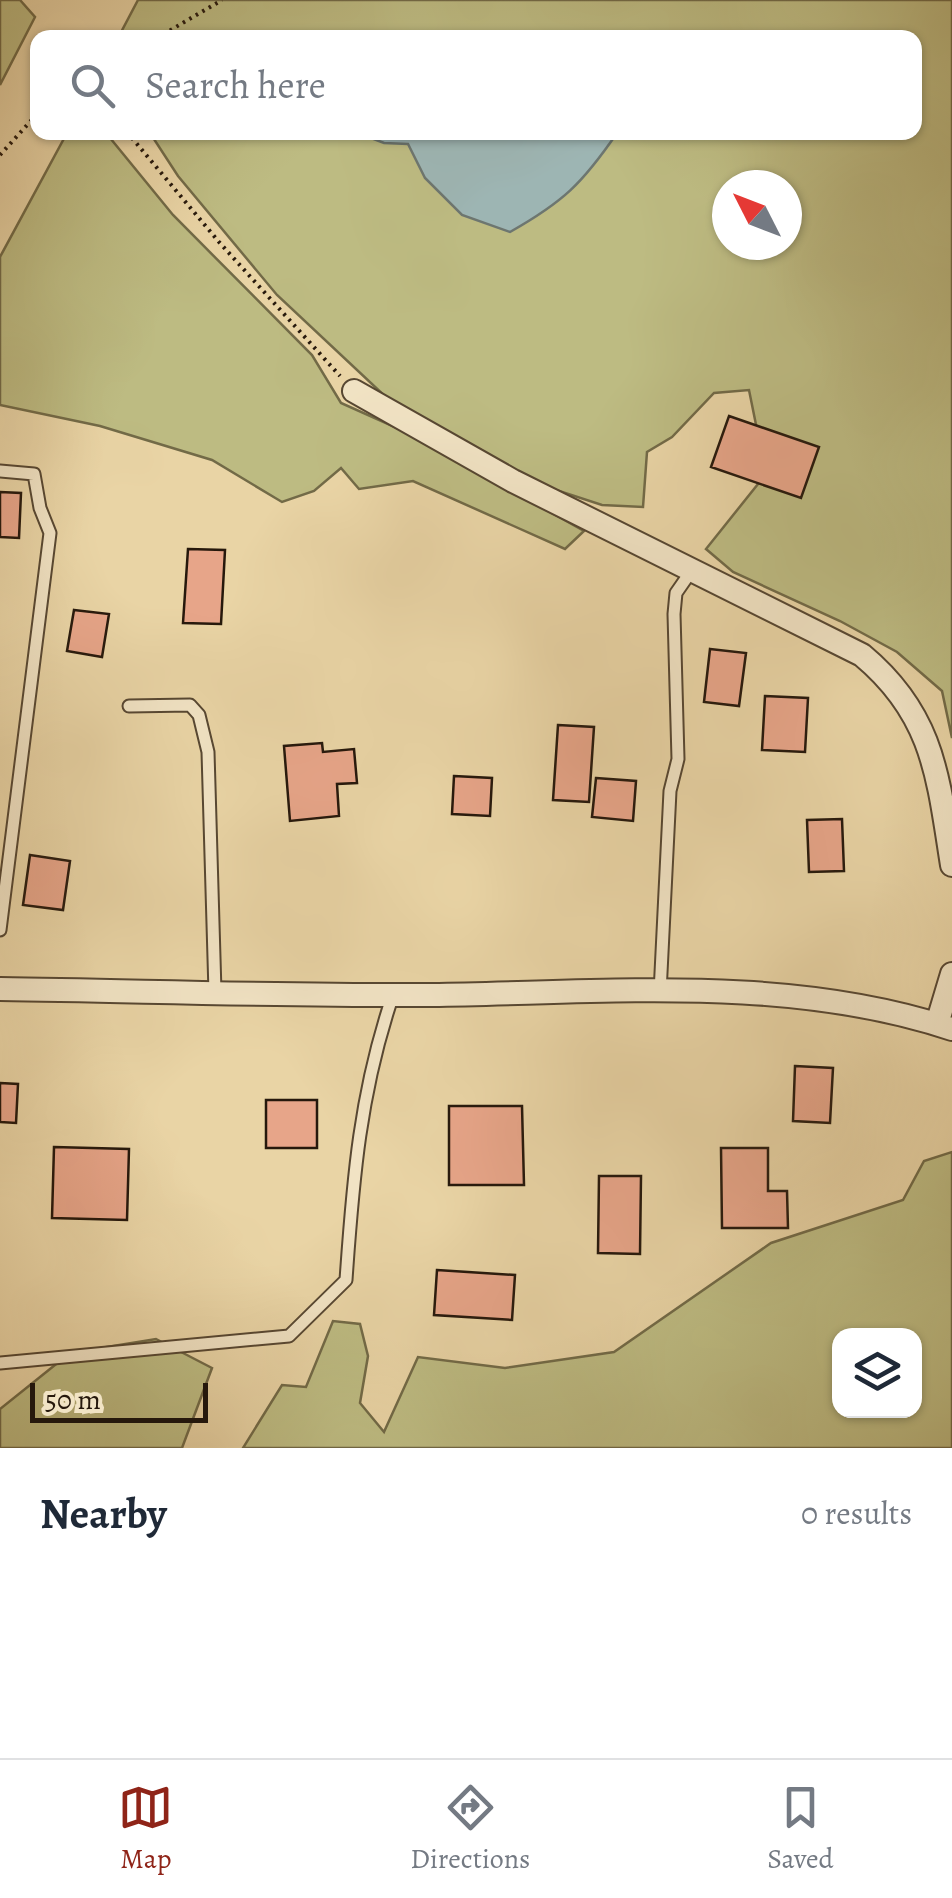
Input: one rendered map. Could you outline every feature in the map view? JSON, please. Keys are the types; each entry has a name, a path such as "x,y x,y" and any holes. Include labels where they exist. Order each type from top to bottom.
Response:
{"street":[{"path":"354,391 514,480 862,654 888,677 913,709 936,770 952,864"},
{"path":"0,988 392,995 758,992 872,1008 944,1026 952,974"}],"lane":[{"path":"0,471 34,474 40,508 50,533 0,930"},
{"path":"660,993 670,791 678,759 674,614 676,592 692,570"},
{"path":"130,706 190,705 200,715 208,752 216,992"},
{"path":"0,1363 288,1336 302,1324 346,1280 354,1160 376,1043 392,995"}],"path":[{"path":"171,30 222,0"},
{"path":"0,155 30,122"},
{"path":"134,140 219,242 354,391"}],"shaded area":[{"path":"0,0 20,0 35,17 0,85"},
{"path":"138,0 952,0 952,738 942,691 897,652 733,572 706,549 766,474 749,390 714,393 672,437 647,452 643,507 602,505 483,466 389,400 277,295 178,176 155,140 922,140 922,30 122,30"},
{"path":"63,140 112,140 173,215 312,355 341,403 415,436 584,531 565,549 413,481 359,489 341,468 314,491 282,502 212,460 100,426 0,405 0,257"},
{"path":"952,1152 952,1448 243,1448 282,1385 306,1387 333,1321 360,1324 368,1356 360,1403 384,1432 418,1357 505,1368 614,1352 771,1243 903,1200 924,1161"},
{"path":"156,1339 212,1368 182,1448 0,1448 0,1409 70,1353"}],"water":[{"path":"376,140 612,140 570,190 510,232 462,215 425,178 408,144"}],"building":[{"path":"729,416 819,447 801,498 711,467"},
{"path":"0,492 21,493 19,538 0,537"},
{"path":"188,549 225,550 221,624 183,623"},
{"path":"74,610 109,614 102,657 67,651"},
{"path":"710,649 746,653 739,706 704,702"},
{"path":"765,696 808,698 805,752 762,750"},
{"path":"558,725 594,727 589,802 553,800"},
{"path":"322,743 323,752 354,749 357,783 337,784 339,816 290,821 284,746"},
{"path":"454,776 492,778 490,816 452,814"},
{"path":"596,778 636,781 633,821 592,817"},
{"path":"842,819 844,871 809,872 807,820"},
{"path":"30,855 70,861 63,910 23,905"},
{"path":"795,1066 833,1068 830,1123 793,1121"},
{"path":"0,1083 18,1084 16,1123 0,1122"},
{"path":"266,1100 317,1100 317,1148 266,1148"},
{"path":"449,1106 522,1106 524,1185 449,1185"},
{"path":"54,1147 129,1149 127,1220 52,1218"},
{"path":"721,1148 768,1148 768,1191 787,1191 788,1228 722,1228"},
{"path":"599,1176 641,1176 640,1254 598,1253"},
{"path":"437,1270 515,1275 512,1320 434,1315"}]}
